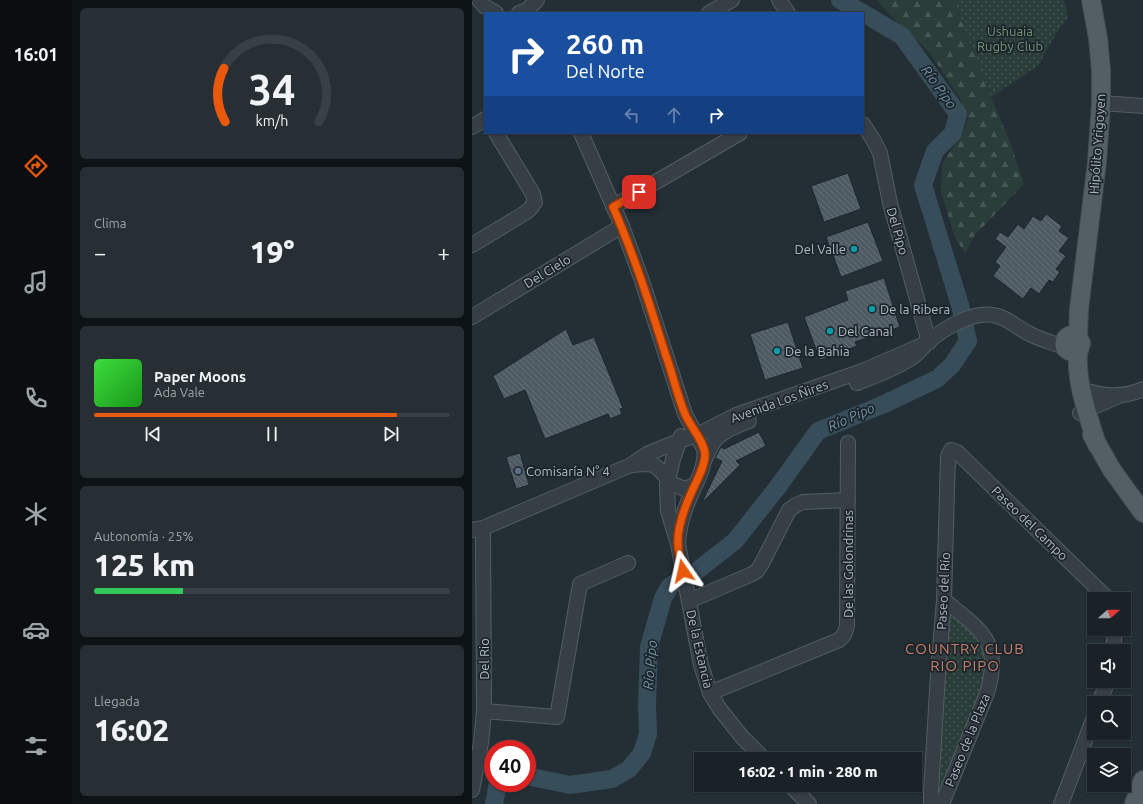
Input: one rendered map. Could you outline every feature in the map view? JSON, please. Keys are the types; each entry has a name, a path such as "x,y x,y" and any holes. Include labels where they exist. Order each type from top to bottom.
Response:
{"main road":[{"name":"Hipólito Yrigoyen","path":"1091,0 1098,38 1101,70 1101,103 1097,162 1082,288 1078,320 1070,343 1068,367 1074,396 1084,412 1097,445 1112,470 1143,513"},
{"name":"Hipólito Yrigoyen","path":"1070,343 1078,360 1078,377 1084,412"},
{"path":"1134,804 1143,780"}],"street":[{"path":"479,0 484,6 494,12"},
{"path":"710,12 732,0"},
{"path":"779,0 787,12"},
{"path":"1101,103 1143,106"},
{"path":"472,127 484,120"},
{"name":"Del Pipo","path":"864,126 880,153 890,204 929,342"},
{"path":"472,245 524,213 535,202 533,194 497,134"},
{"name":"De la Estancia","path":"581,134 622,226 641,278 685,414 704,449 704,462 681,522 679,550"},
{"path":"613,207 738,134"},
{"name":"Del Cielo","path":"472,317 622,226"},
{"name":"Avenida Los Ñires","path":"477,529 630,465 647,454 696,435 736,415 772,407 867,379 912,358 929,342 962,321 988,314 995,315 1011,321 1027,333 1038,338 1070,343"},
{"path":"1081,390 1107,395 1122,395 1143,389"},
{"path":"1084,412 1122,395"},
{"name":"Avenida Los Ñires","path":"704,462 710,447 719,436 772,407"},
{"name":"De la Estancia","path":"685,414 685,425 678,441 668,480 668,511 679,550 702,665 710,694 742,737 757,752"},
{"name":"De las Golondrinas","path":"710,694 839,640 844,635 847,626 848,442"},
{"name":"Paseo del Campo","path":"951,450 958,452 1101,592"},
{"name":"Paseo del Río","path":"931,804 938,674 944,600 948,456 951,450"},
{"name":"Avenida Los Ñires","path":"630,465 654,465 671,483 678,487 684,489 695,485"},
{"path":"689,601 757,571 789,510 796,505 803,502 848,500"},
{"name":"Del Rio","path":"472,790 481,743 484,711 477,529"},
{"path":"484,711 557,717 580,584 628,563"},
{"name":"Paseo de la Plaza","path":"942,804 987,693 993,666 992,656 983,634 944,600"},
{"path":"1061,804 1087,735"},
{"path":"797,792 809,804"}],"green space":[{"path":"877,0 954,0 991,97 1009,139 1024,184 975,235 965,253 955,238 941,192 942,164 962,134 968,119 961,100 929,52 887,12"},
{"name":"Ushuaia Rugby Club","path":"954,0 1064,0 1068,17 1056,34 1038,66 991,97"},
{"path":"949,613 952,613 980,640 987,660 987,673 938,804 937,795"}],"building":[{"path":"848,173 861,209 824,222 811,186"},
{"path":"1046,214 1062,226 1059,231 1069,238 1059,251 1066,256 1056,269 1060,272 1053,282 1049,280 1039,294 1031,288 1023,299 993,276 1000,266 995,262 1006,247 995,239 1000,232 1008,237 1018,224 1024,229 1033,216 1041,221"},
{"name":"Del Valle","path":"868,222 883,261 841,277 826,237"},
{"path":"884,278 900,327 855,342 857,346 820,360 804,317 848,300 845,291"},
{"name":"De la Bahia","path":"788,322 803,368 765,380 750,334"},
{"path":"566,329 573,345 594,337 623,408 620,409 622,414 610,419 608,414 545,439 525,390 504,399 493,376"},
{"path":"759,432 766,446 736,461 740,465 704,501 703,500 722,461 715,458 721,447 724,449"},
{"name":"Comisaría N° 4","path":"520,453 529,485 516,489 506,457"}],"waterway":[{"name":"Río Pipo","path":"840,0 861,12"},
{"name":"Río Pipo","path":"536,778 570,785 612,779 629,769 642,753 648,734 647,706 649,647 663,598 670,586 698,570 735,541 777,488 818,431 882,405 937,379 952,365 968,341 960,305 923,185 935,151 953,133 958,114 902,36 864,14"},
{"name":"Río Pipo","path":"494,804 496,792"}],"place":[{"name":"Del Valle","path":"854,249"},
{"name":"De la Ribera","path":"872,309"},
{"name":"Del Canal","path":"830,331"},
{"name":"De la Bahia","path":"777,351"},
{"name":"Comisaría N° 4","path":"518,471"}],"district":[{"name":"COUNTRY CLUB RIO PIPO","path":"965,656"}],"route":[{"path":"639,192 613,207 622,226 641,278 685,414 702,443 705,454 699,477 688,501 678,533 678,544 683,571"}]}
